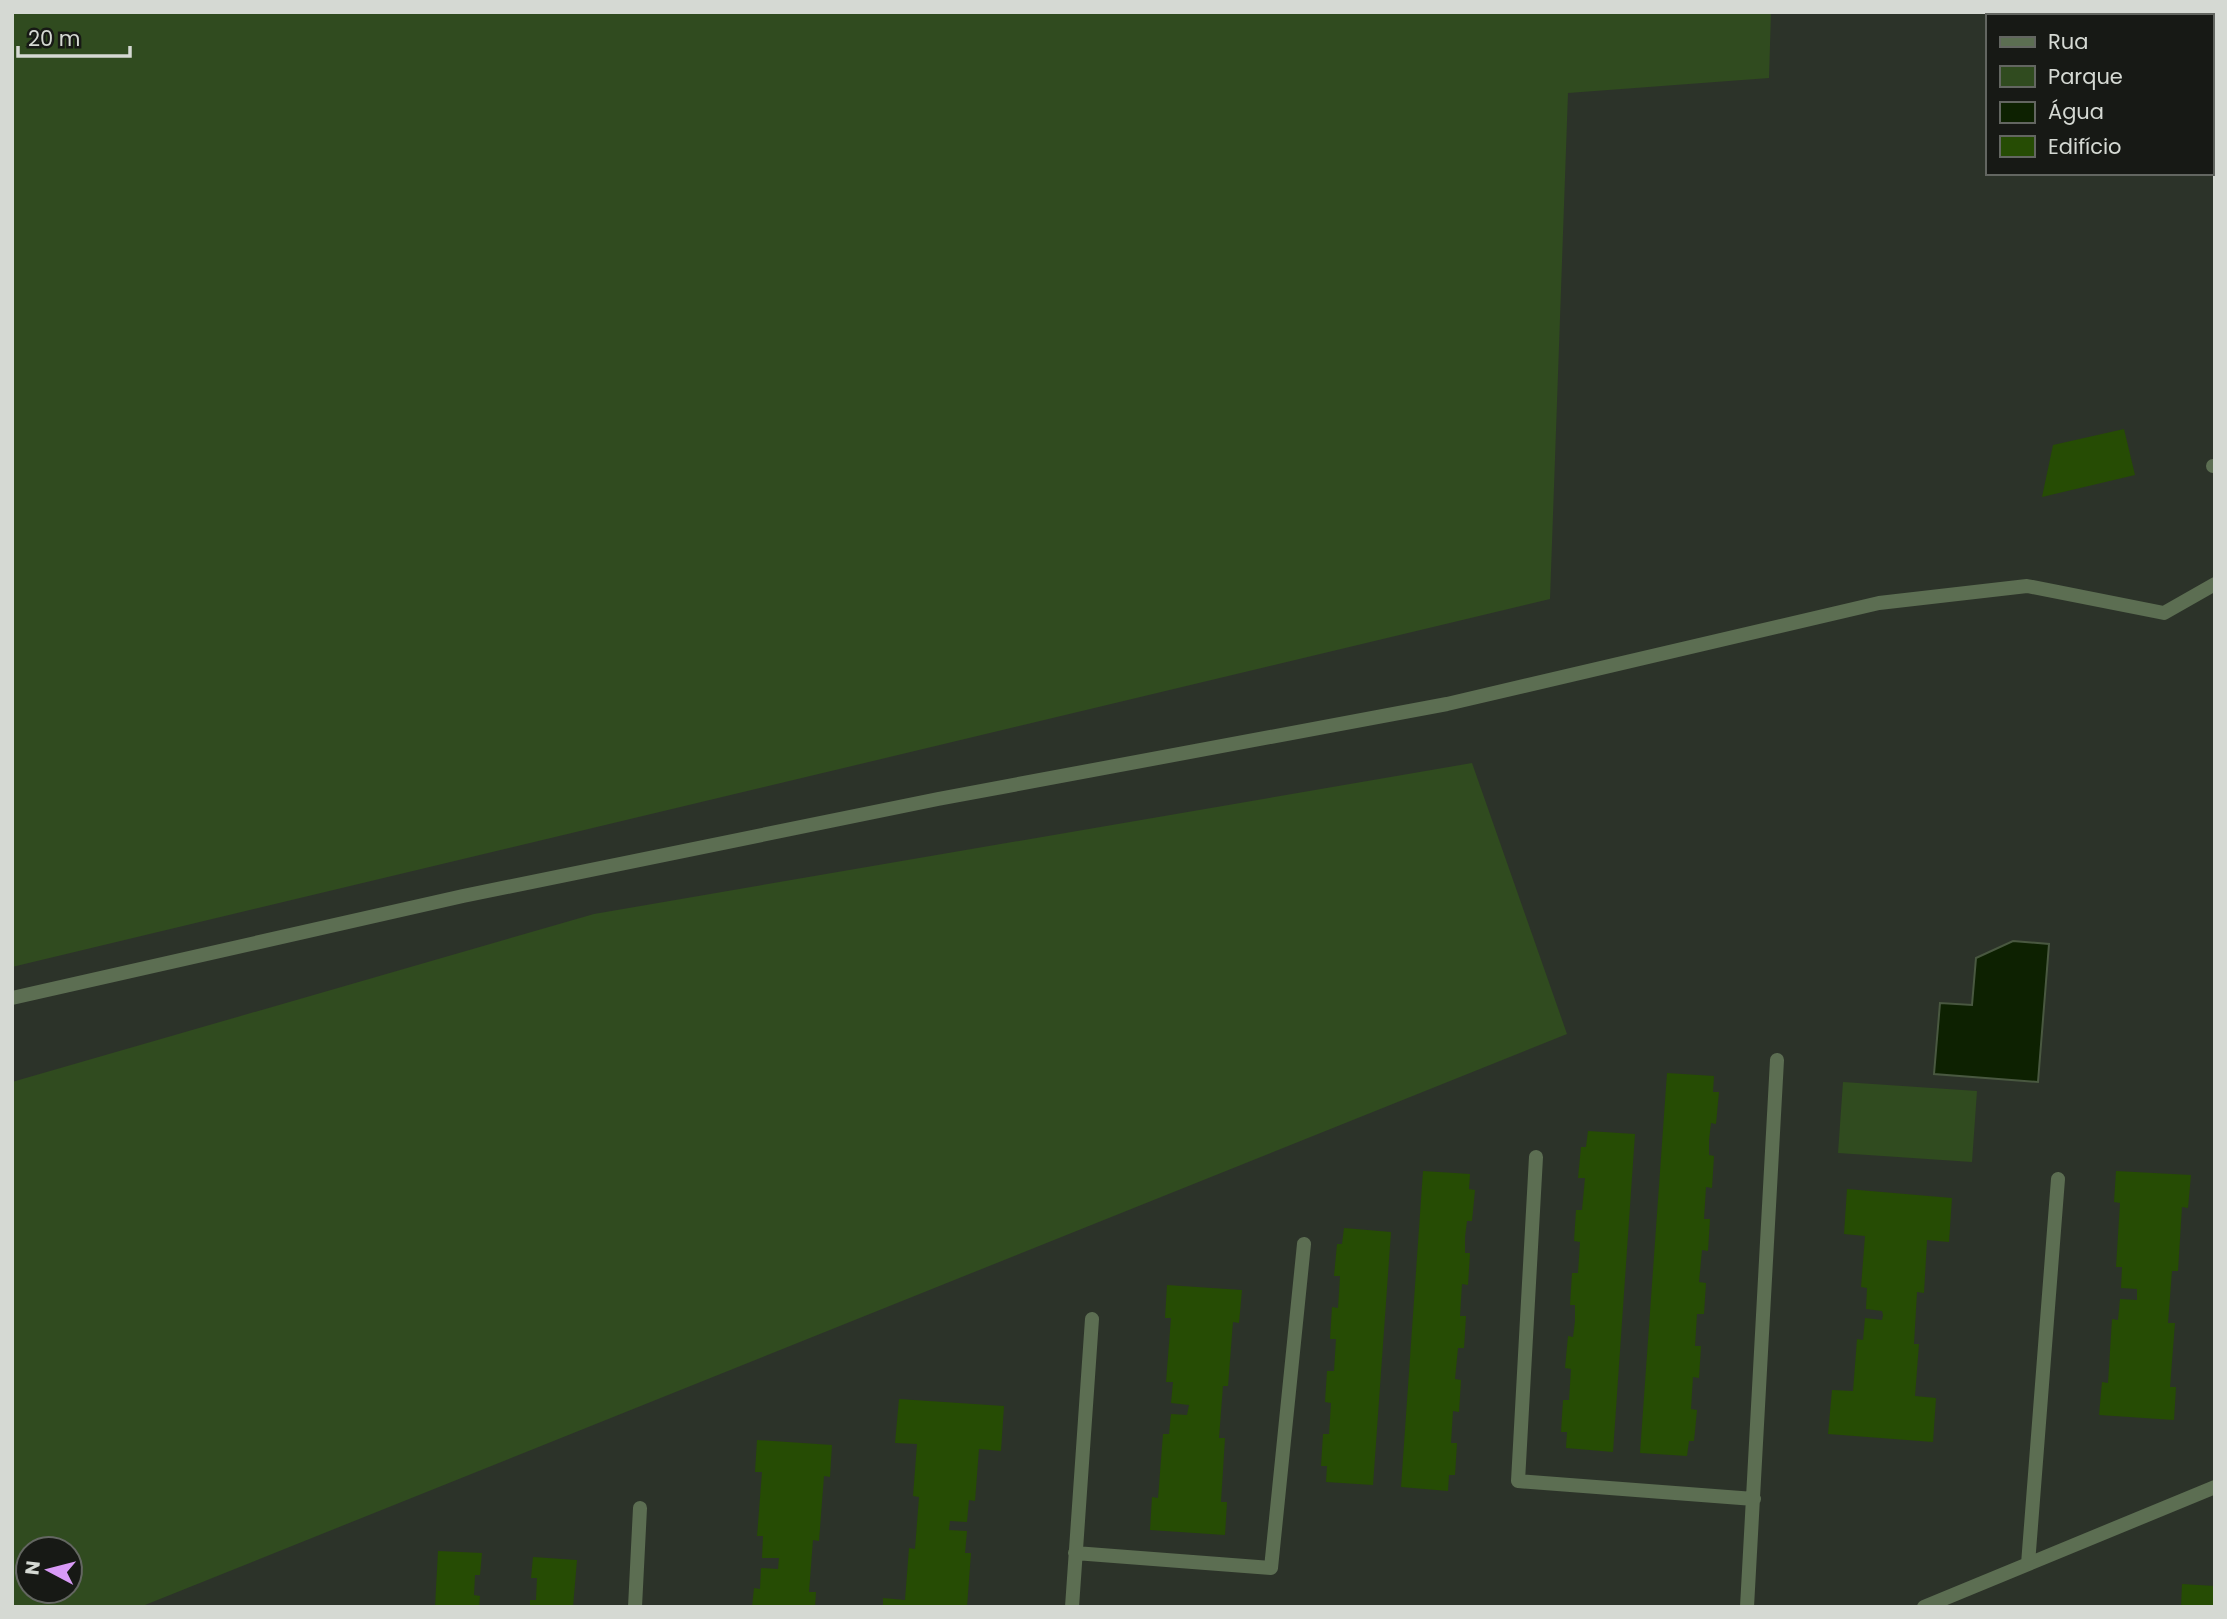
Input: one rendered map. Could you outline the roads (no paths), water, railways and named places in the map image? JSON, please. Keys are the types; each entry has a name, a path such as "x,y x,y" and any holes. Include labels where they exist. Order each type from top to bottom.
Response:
{"street":[{"path":"12,998 544,880 938,799 1447,704 1879,603 2026,586 2164,613 2215,584"},
{"path":"1747,1607 1777,1060"},
{"path":"1536,1157 1518,1481 1754,1499"},
{"path":"2028,1564 2058,1179"},
{"path":"1075,1553 1267,1569 1272,1565 1304,1244"},
{"path":"1072,1607 1091,1319"},
{"path":"1924,1607 2215,1488"},
{"path":"635,1607 640,1508"}],"water":[{"path":"2013,941 2049,944 2038,1082 1934,1074 1940,1003 1972,1005 1976,958"}]}
